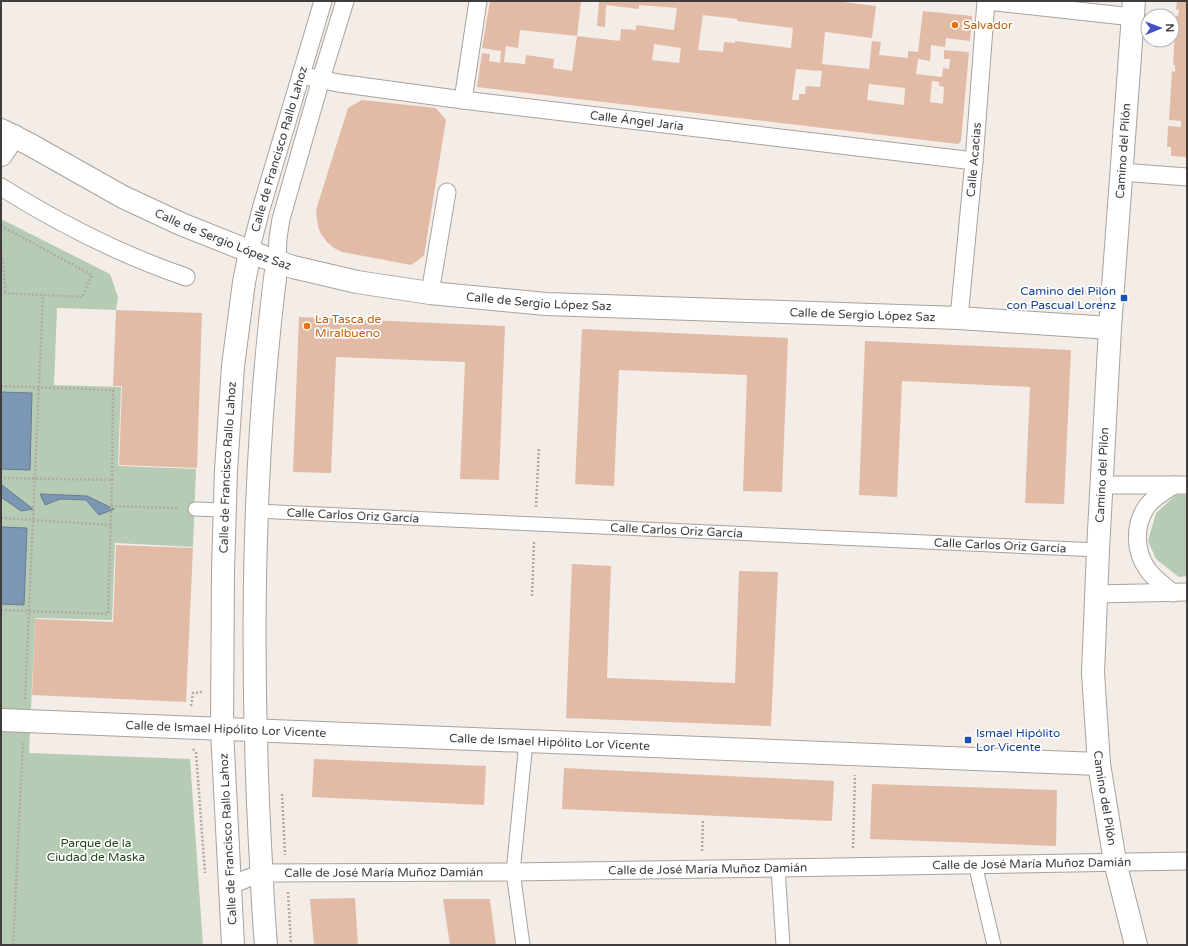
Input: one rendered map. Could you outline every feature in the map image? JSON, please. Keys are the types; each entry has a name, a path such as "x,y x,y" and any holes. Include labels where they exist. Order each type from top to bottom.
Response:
{"street":[{"name":"Calle de Francisco Rallo Lahoz","path":"233,945 222,730 224,510 233,366 244,282 250,252 261,209 323,1"},
{"name":"Calle de Francisco Rallo Lahoz","path":"266,945 255,730 254,586 256,511 266,360 281,219 345,1"},
{"path":"463,100 478,1"},
{"path":"986,1 1133,9"},
{"name":"Calle Acacias","path":"960,318 986,1"},
{"name":"Camino del Pilón","path":"1133,9 1110,328 1095,594 1093,673 1099,764 1115,862 1136,945"},
{"name":"Calle Ángel Jaria","path":"300,75 338,83 463,100 974,161"},
{"path":"1,155 8,133"},
{"name":"Calle de Sergio López Saz","path":"8,133 96,183 180,224 277,262 357,282 430,293 546,304 960,318 1110,328"},
{"path":"1121,172 1187,177"},
{"path":"1,187 52,217 102,242 148,263 186,276"},
{"path":"430,293 447,192"},
{"path":"1101,485 1180,485"},
{"path":"1180,485 1159,495 1148,505 1142,516 1137,532 1137,546 1141,559 1148,571 1156,579 1180,593"},
{"path":"195,509 224,510"},
{"name":"Calle Carlos Oriz García","path":"256,511 1098,550"},
{"path":"1095,594 1180,593"},
{"name":"Calle de Ismael Hipólito Lor Vicente","path":"1,720 1099,764"},
{"path":"523,945 514,872 526,742"},
{"name":"Calle de José María Muñoz Damián","path":"230,885 262,873 514,872 1187,861"},
{"path":"975,864 994,945"},
{"path":"778,868 783,945"}],"path":[{"path":"1,226 92,275 82,296 1,293"},
{"path":"1,246 6,294"},
{"path":"13,945 34,520 43,295"},
{"path":"1,386 113,390 112,506 108,614 1,610"},
{"path":"1,478 112,480"},
{"path":"112,506 195,509"},
{"path":"1,518 111,525"},
{"path":"193,693 190,709 191,745 196,753 206,879"},
{"path":"852,867 856,754"},
{"path":"702,869 703,821"}],"green space":[{"name":"Parque de la Ciudad de Maska","path":"1,219 110,274 118,297 116,310 57,308 54,385 121,387 118,466 196,469 193,547 115,543 112,620 35,618 29,753 190,759 203,945 1,945"},
{"path":"1176,495 1187,495 1187,576 1179,577 1156,559 1148,541 1156,513"}],"water":[{"path":"1,392 32,393 30,470 1,469"},
{"path":"1,485 33,509 21,511 1,497"},
{"path":"40,494 87,496 114,509 99,515 86,500 60,499 45,505"},
{"path":"1,527 27,528 24,605 1,604"}],"building":[{"path":"490,1 581,1 577,36 620,41 621,29 636,30 636,25 674,30 677,8 639,5 639,9 606,5 605,27 597,26 599,1 835,1 876,6 872,38 825,32 822,64 869,69 872,41 881,42 879,55 908,58 908,51 918,52 923,11 972,16 970,41 946,38 945,47 931,45 930,61 918,59 916,74 942,77 943,68 949,69 950,59 944,59 944,50 969,52 961,141 958,144 477,87 482,53 490,54 489,61 500,63 501,51 482,48","holes":["703,15 793,28 791,48 735,41 735,43 724,42 723,52 698,50","520,30 577,36 572,71 553,68 554,59 526,55 525,64 504,62 506,46 518,48","654,44 681,48 679,63 652,60","796,69 822,71 820,87 806,86 805,94 799,94 799,100 792,100","932,81 939,82 939,86 944,87 943,104 930,102","869,84 905,88 904,105 867,100"]},
{"path":"1177,1 1187,1 1187,157 1171,156 1171,147 1167,147 1168,126 1181,127 1181,121 1169,120 1172,71 1175,72 1175,65 1173,65 1174,48 1180,48 1180,8 1176,8"},
{"path":"362,100 436,108 446,120 424,256 411,265 342,252 327,242 318,227 316,210 348,108"},
{"path":"116,310 202,313 197,468 119,465 122,386 113,386"},
{"path":"299,317 505,326 499,480 460,479 465,362 336,357 331,473 293,472"},
{"path":"582,329 788,338 782,492 743,491 747,375 619,370 614,486 575,484"},
{"path":"865,341 1071,350 1064,504 1025,503 1030,387 902,381 897,497 859,495"},
{"path":"116,545 193,548 186,702 32,695 35,619 113,622"},
{"path":"572,564 611,566 607,678 735,683 739,571 778,572 771,726 566,718"},
{"path":"314,759 486,766 484,805 312,797"},
{"path":"564,768 834,781 832,821 562,809"},
{"path":"872,784 1057,790 1056,846 870,839"},
{"path":"355,898 358,945 314,945 310,899"},
{"path":"443,899 490,899 496,945 450,945"}],"place":[{"name":"Salvador","path":"955,25"},
{"name":"Camino del Pilón con Pascual Lorenz","path":"1124,298"},
{"name":"La Tasca de Miralbueno","path":"307,326"},
{"name":"Ismael Hipólito Lor Vicente","path":"968,740"}]}
